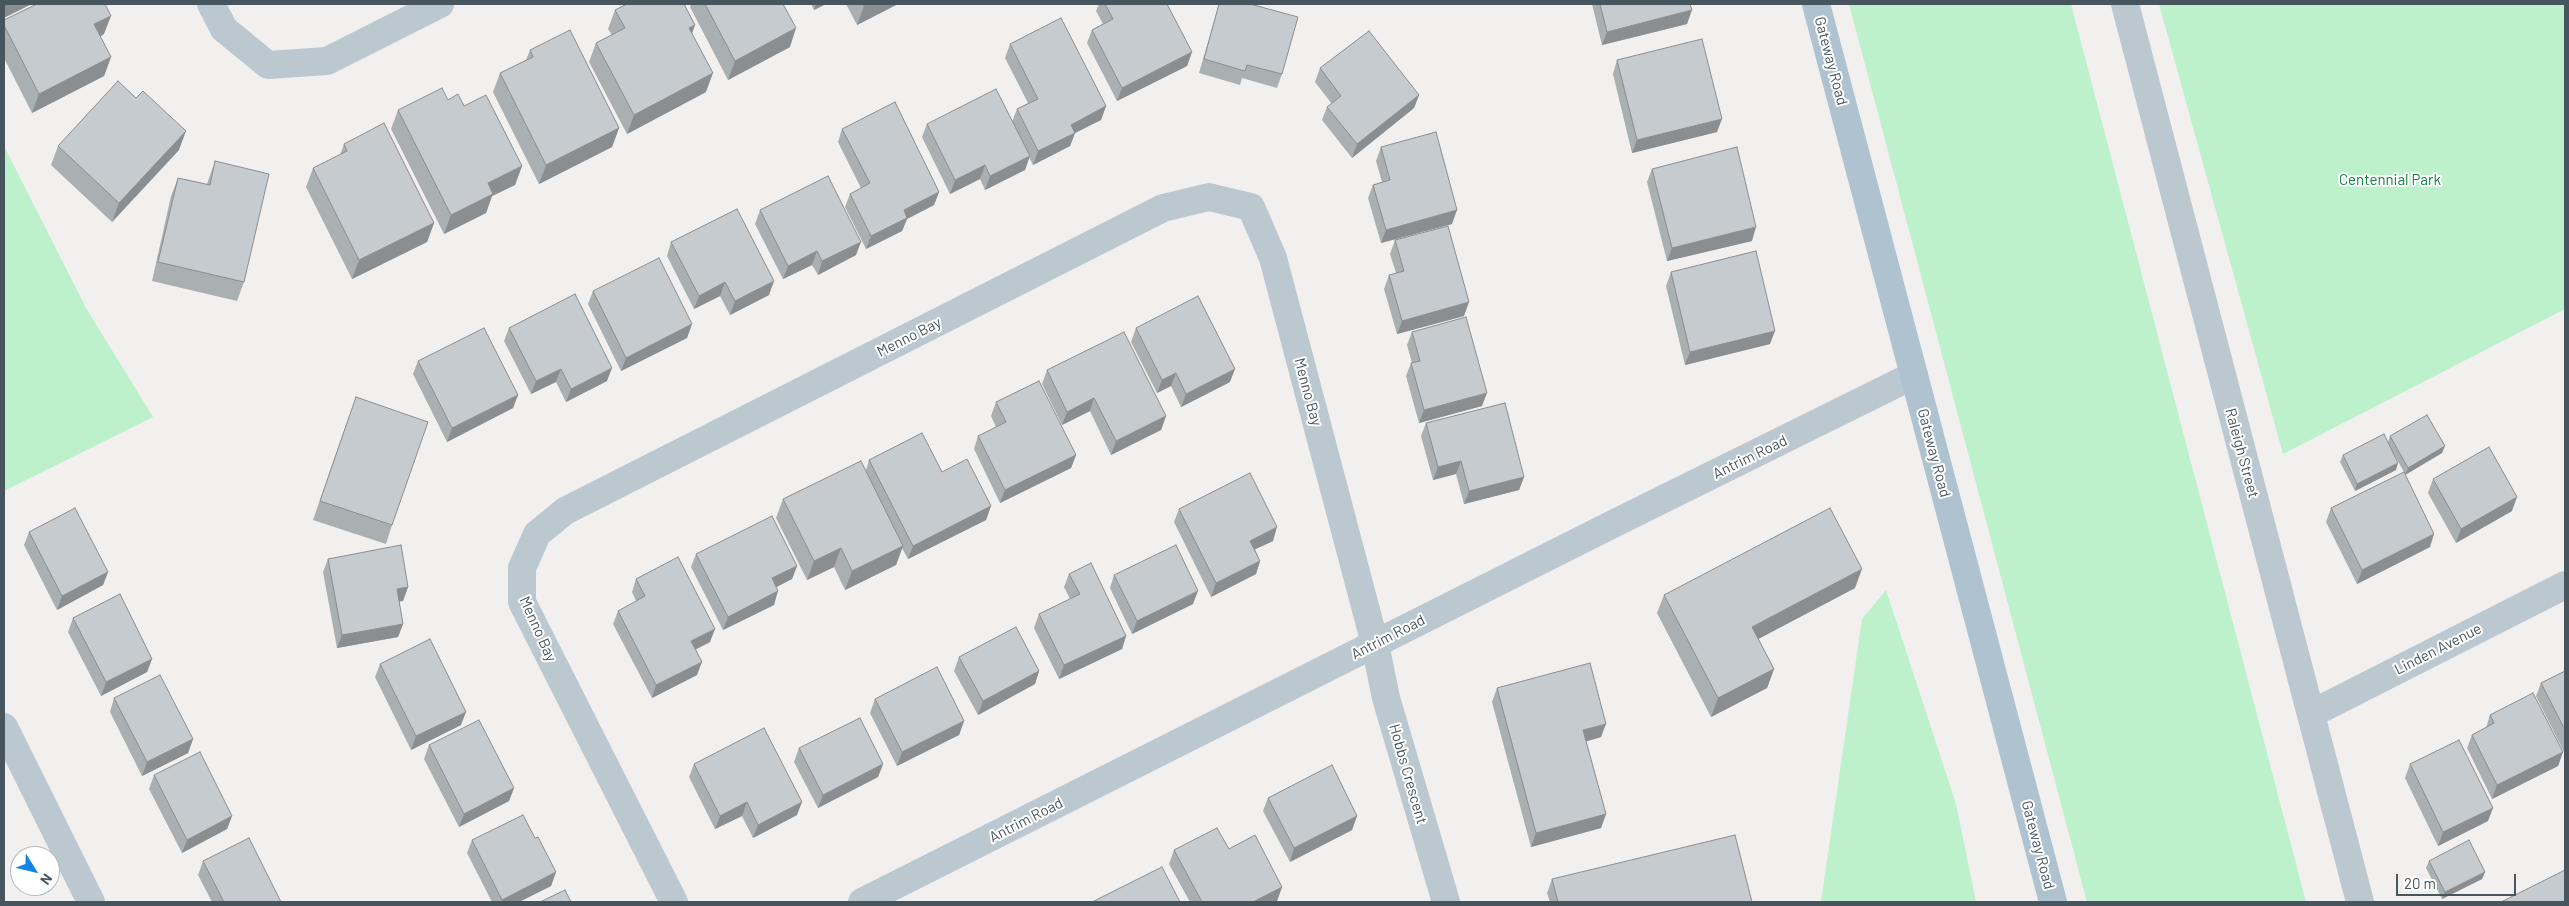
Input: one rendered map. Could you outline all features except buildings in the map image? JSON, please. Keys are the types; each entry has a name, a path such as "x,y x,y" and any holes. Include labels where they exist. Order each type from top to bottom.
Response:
{"main road":[{"name":"Gateway Road","path":"1816,4 2053,902"}],"street":[{"path":"211,4 224,29 268,65 327,61 440,4"},
{"name":"Raleigh Street","path":"2125,4 2360,902"},
{"name":"Menno Bay","path":"674,902 522,602 522,568 537,534 550,521 565,511 1163,208 1209,196 1251,207 1273,258 1375,644"},
{"name":"Antrim Road","path":"862,902 1914,375"},
{"name":"Linden Avenue","path":"2310,714 2565,585"},
{"name":"Hobbs Crescent","path":"1375,644 1386,698 1446,902"},
{"path":"4,726 91,902"}],"green space":[{"path":"1849,4 2071,4 2306,902 2087,902"},
{"name":"Centennial Park","path":"2159,4 2565,4 2565,309 2283,454"},
{"path":"4,146 86,308 153,417 4,491"},
{"path":"1886,590 1956,804 1976,902 1821,902 1862,619"}]}
